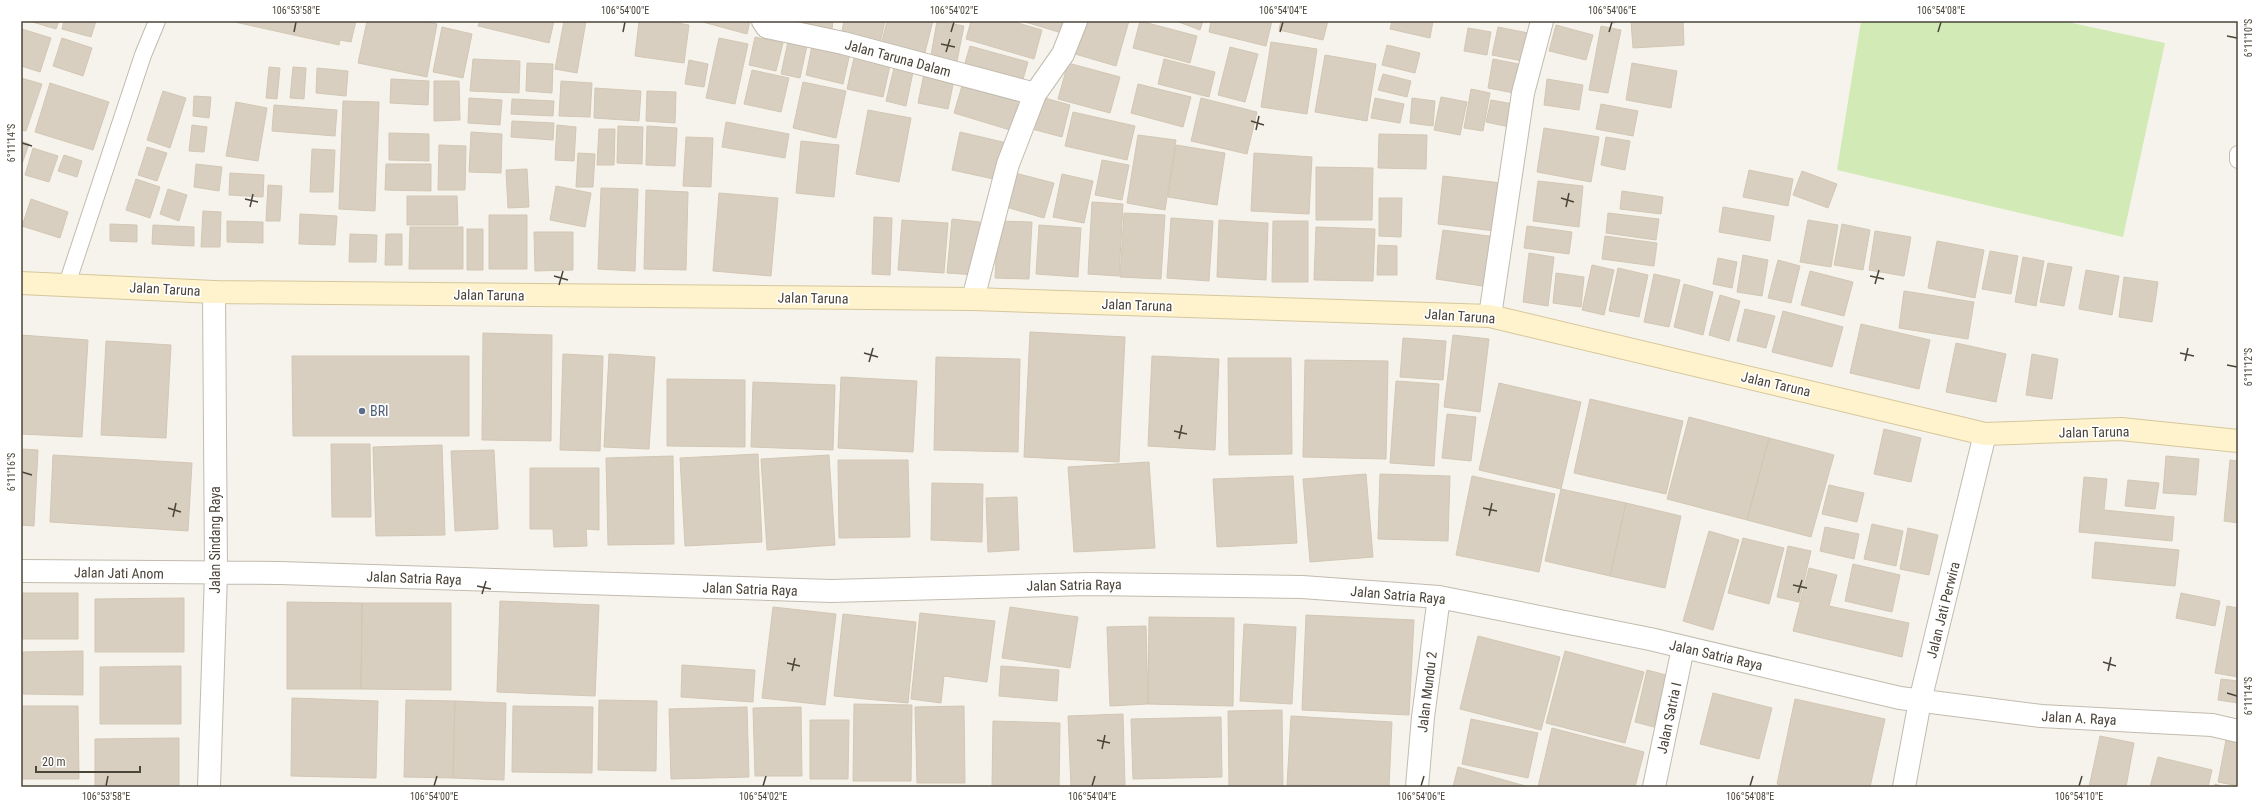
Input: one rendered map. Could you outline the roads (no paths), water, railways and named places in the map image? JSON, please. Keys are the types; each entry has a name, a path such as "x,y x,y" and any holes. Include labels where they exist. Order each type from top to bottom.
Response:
{"street":[{"name":"Jalan Taruna Dalam","path":"763,21 767,27 843,43 1035,94"},
{"path":"973,299 1008,164 1035,94 1063,54 1076,21"},
{"path":"1490,316 1523,93 1542,21"},
{"name":"Jalan Taruna","path":"21,283 214,292 973,299 1490,316 1985,434 2121,429 2238,441"},
{"name":"Jalan Sindang Raya","path":"209,787 216,573 214,292"},
{"name":"Jalan Jati Perwira","path":"1904,787 1920,701 1985,434"},
{"name":"Jalan Jati Anom","path":"21,571 216,573"},
{"name":"Jalan Satria Raya","path":"216,573 280,573 831,591 1087,584 1302,587 1439,597 1650,639 1683,648 1920,701"},
{"name":"Jalan Mundu 2","path":"1417,787 1423,717 1439,597"},
{"name":"Jalan Satria I","path":"1654,787 1683,648"},
{"name":"Jalan A. Raya","path":"1920,701 2041,716 2212,726 2238,731"}],"lane":[{"path":"67,284 141,62 157,21"},
{"path":"2238,154 2238,160"}],"place":[{"name":"BRI","path":"362,411"}]}
